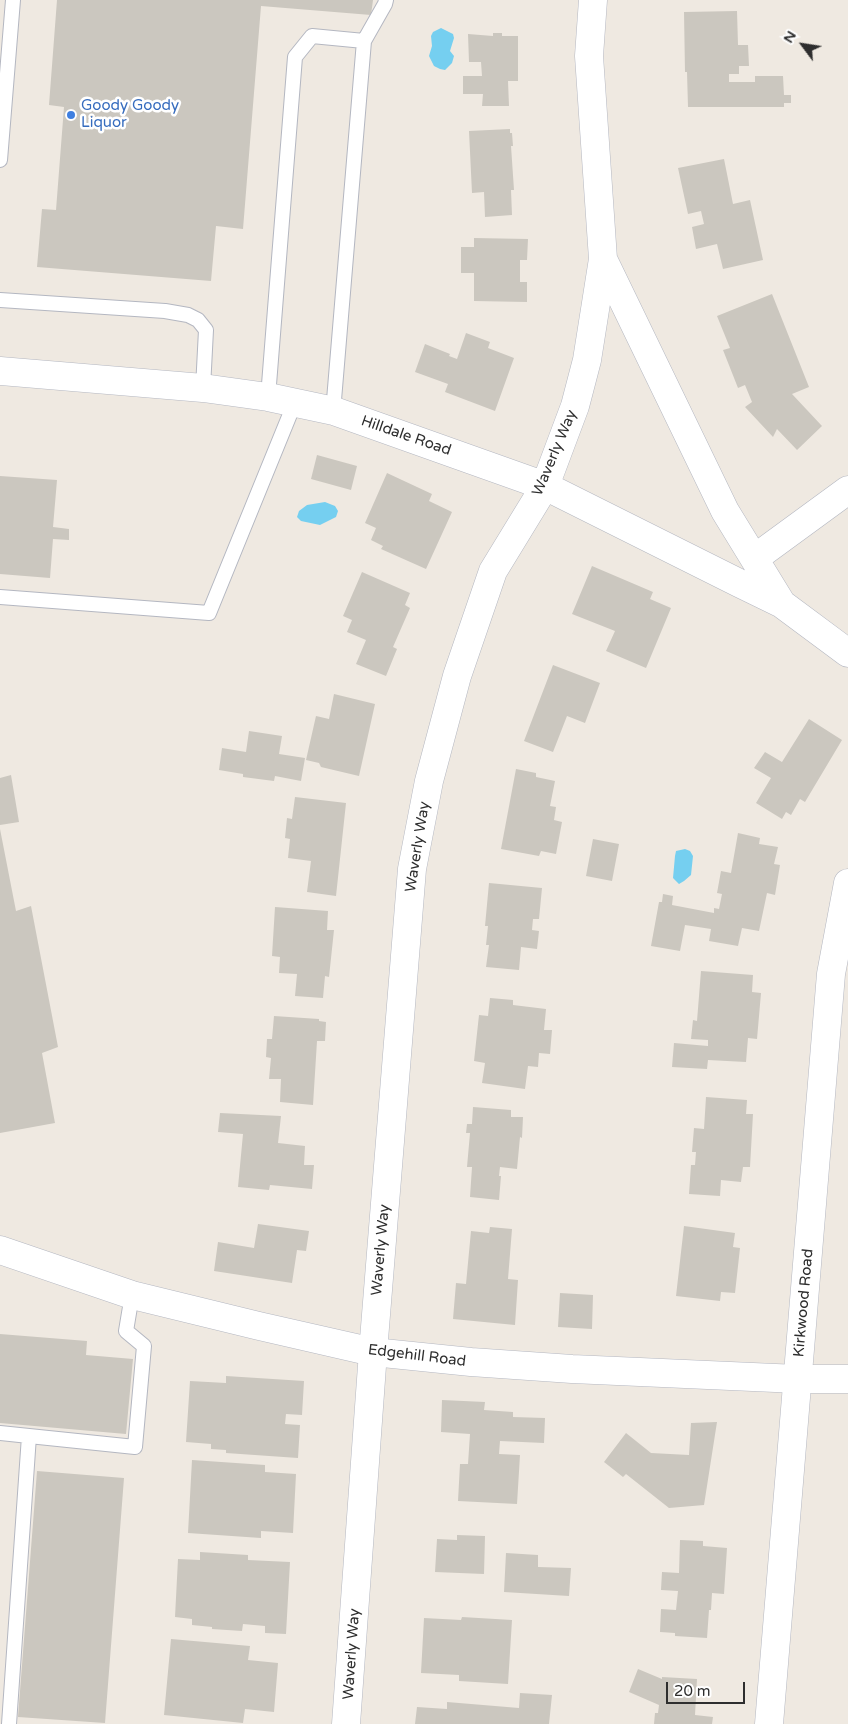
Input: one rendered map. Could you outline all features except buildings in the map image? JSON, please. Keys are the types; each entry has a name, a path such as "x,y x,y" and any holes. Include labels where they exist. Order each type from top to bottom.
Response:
{"street":[{"name":"Waverly Way","path":"346,1724 373,1352 412,869 429,780 457,676 493,571 545,486 575,406 587,360 603,259 589,56 593,0"},
{"name":"Hilldale Road","path":"603,259 725,511 782,604"},
{"name":"Hilldale Road","path":"0,371 203,388 295,402 332,412 545,486 782,604 848,653"},
{"path":"755,558 848,490"},
{"name":"Kirkwood Road","path":"769,1724 831,974 848,883"},
{"name":"Edgehill Road","path":"0,1250 132,1295 373,1352 471,1362 572,1369 798,1379 848,1379"}],"lane":[{"path":"0,160 14,0"},
{"path":"332,412 364,41 386,4 386,0"},
{"path":"268,397 295,57 312,36 364,41"},
{"path":"0,300 188,315 198,320 206,330 203,388"},
{"path":"0,597 209,613 295,402"},
{"path":"0,1433 135,1447 144,1346 126,1331 132,1295"},
{"path":"9,1724 29,1436"}],"water":[{"path":"441,28 453,34 454,38 450,51 454,56 452,63 445,70 434,66 429,56 432,46 431,36 433,32"},
{"path":"325,502 335,506 338,511 336,517 320,525 301,521 297,517 299,511 307,505"},
{"path":"685,849 690,851 693,856 691,875 679,884 673,878 675,856 676,851"}],"place":[{"name":"Goody Goody Liquor","path":"71,115"}]}
